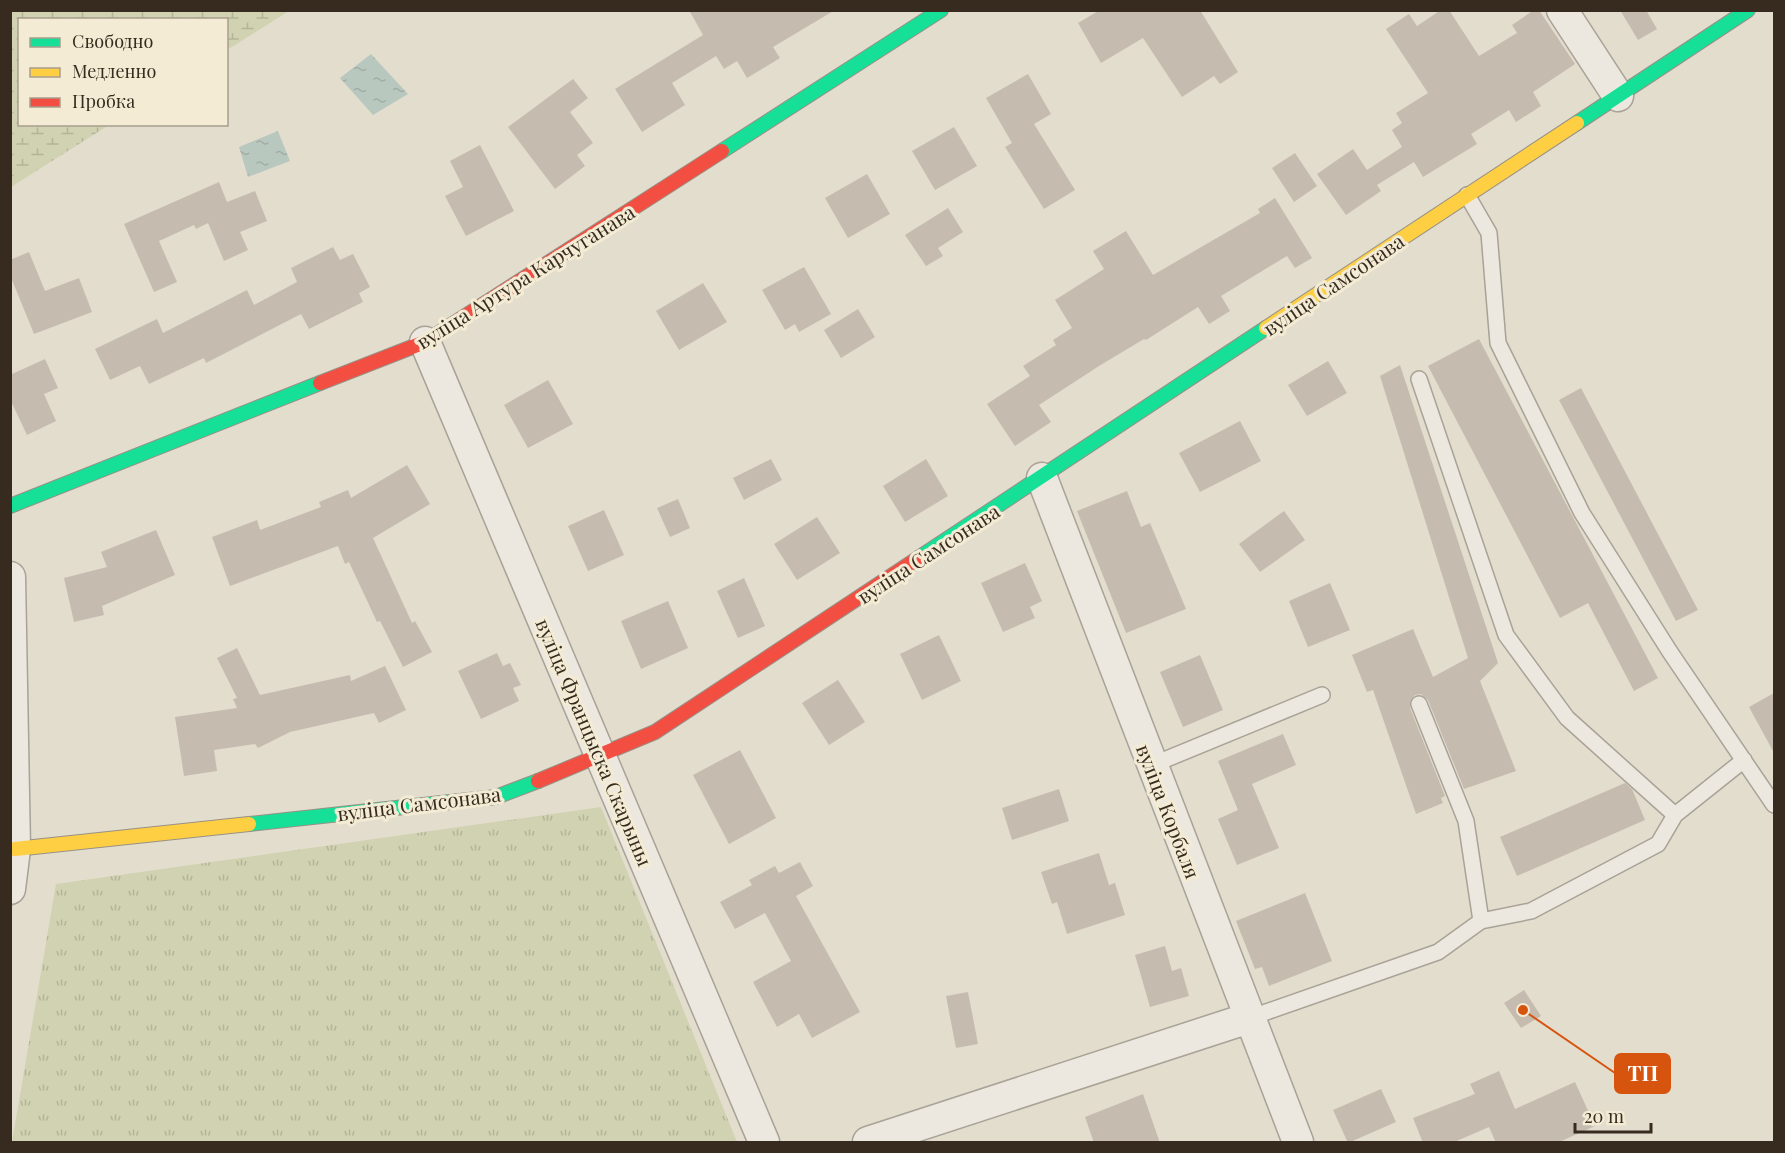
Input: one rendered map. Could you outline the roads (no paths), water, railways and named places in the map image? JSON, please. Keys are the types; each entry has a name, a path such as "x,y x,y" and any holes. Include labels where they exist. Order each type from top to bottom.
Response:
{"street":[{"name":"вуліца Артура Карчуганава","path":"10,506 425,342 941,10"},
{"path":"1562,10 1618,96"},
{"name":"вуліца Самсонава","path":"13,849 496,797 602,756 655,732 1748,10"},
{"name":"вуліца Францыска Скарыны","path":"425,342 764,1143"},
{"name":"вуліца Корбаля","path":"1042,478 1298,1143"},
{"path":"10,577 13,849 10,889"},
{"path":"868,1143 1249,1018"}],"lane":[{"path":"1467,195 1489,233 1498,343 1582,513 1670,652 1774,805"},
{"path":"1419,379 1506,635 1567,718 1675,815"},
{"path":"1152,765 1322,695"},
{"path":"1419,704 1466,821 1481,921"},
{"path":"1249,1018 1438,952 1481,921 1532,911 1658,844 1675,815 1744,760"}],"water":[{"path":"371,54 408,94 373,115 340,78"},
{"path":"278,131 290,161 248,177 239,147"}],"place":[{"name":"ТП","path":"1523,1010"}]}
